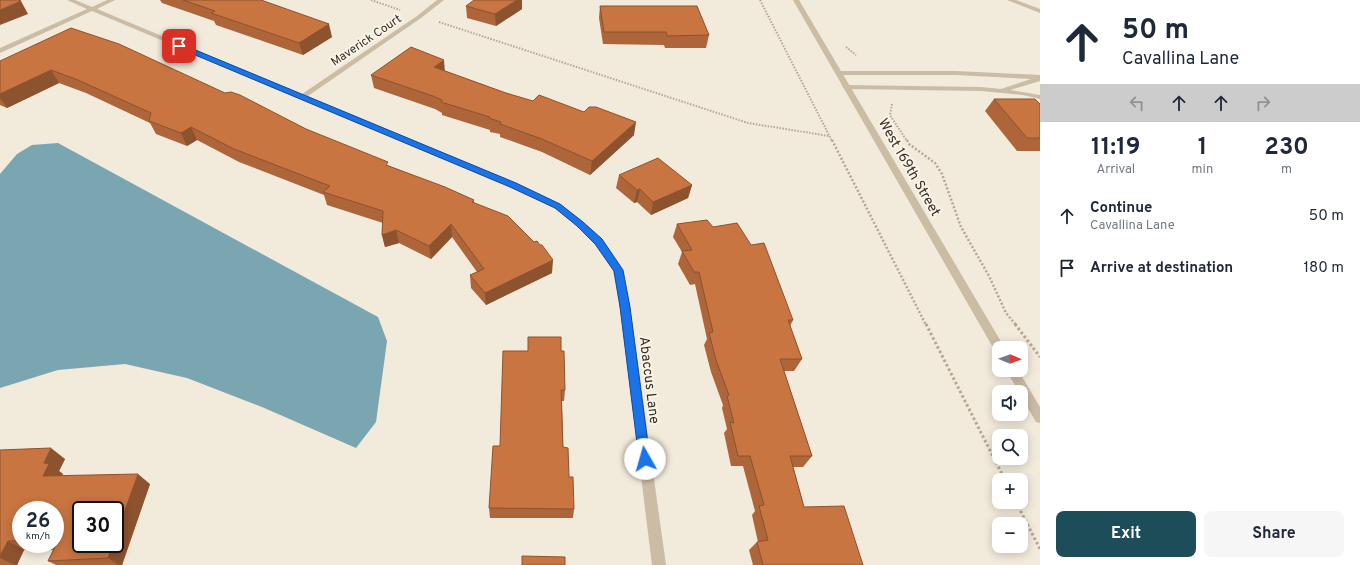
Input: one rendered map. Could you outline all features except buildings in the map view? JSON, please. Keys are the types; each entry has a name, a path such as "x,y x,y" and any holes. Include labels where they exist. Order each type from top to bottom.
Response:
{"street":[{"path":"70,0 302,97"},
{"path":"0,51 112,0"},
{"name":"Maverick Court","path":"302,97 421,16 441,0"},
{"name":"West 169th Street","path":"796,0 995,341"},
{"path":"1010,0 1040,11"},
{"path":"839,73 956,73 1040,78"},
{"path":"1000,90 1040,78"},
{"path":"846,87 1000,90 1040,98"},
{"name":"Abaccus Lane","path":"302,97 513,185 557,206 580,224 598,241 618,270 626,314 659,565"},
{"path":"1016,377 1040,418"}],"path":[{"path":"371,0 748,123 830,136"},
{"path":"760,0 1001,473"},
{"path":"844,45 877,73"},
{"path":"888,87 893,100 890,115 909,144 935,163 942,174 961,227 989,276 1006,313 1040,357"},
{"path":"1020,509 1040,549"}],"water":[{"path":"58,143 378,317 387,341 376,422 356,448 262,407 187,378 125,364 58,370 0,388 0,174 17,154 32,145"}],"route":[{"path":"179,46 513,185 557,206 580,224 598,241 618,270 625,307 645,459"}]}
